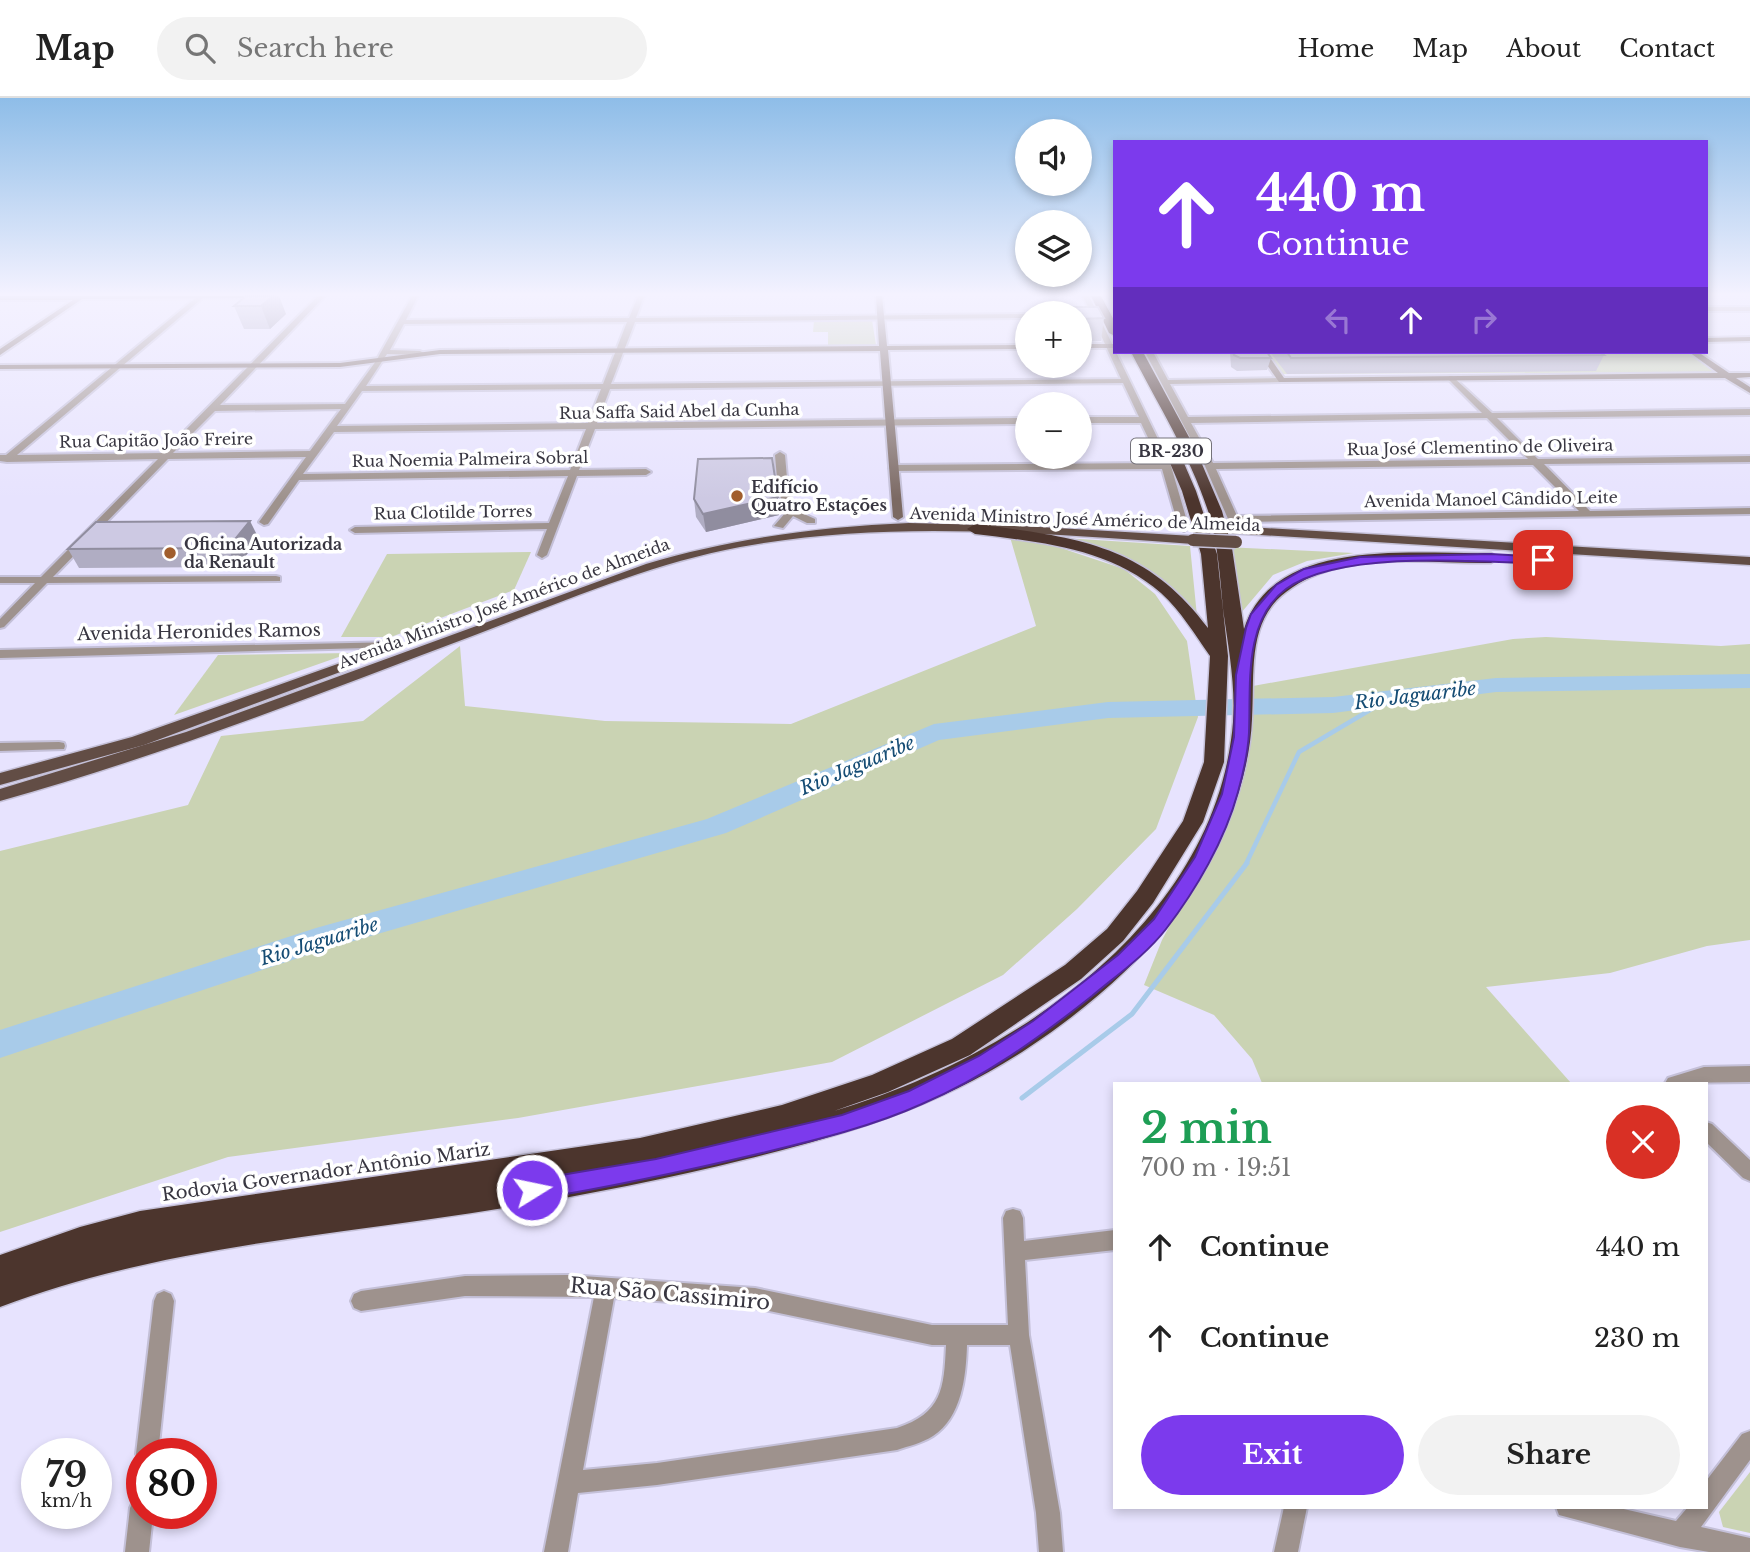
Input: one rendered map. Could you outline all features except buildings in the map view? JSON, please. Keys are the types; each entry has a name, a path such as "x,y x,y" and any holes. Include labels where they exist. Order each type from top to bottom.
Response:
{"highway":[{"name":"Rodovia Governador Antônio Mariz","path":"0,1292 61,1269 206,1235 458,1203 656,1169 842,1124 915,1098 986,1062 1040,1027 1101,980 1160,924 1202,859 1230,794 1229,735 1219,688 1219,656 1209,554 1180,469 1124,364"},
{"name":"Rodovia Governador Antônio Mariz","path":"0,1270 80,1241 140,1225 640,1151 782,1117 879,1084 961,1047 1073,972 1115,935 1145,897 1193,822 1214,762 1229,735 1243,683 1223,547 1213,506 1143,364"},
{"path":"975,529 1065,542 1129,563 1171,594 1219,656"},
{"path":"1243,683 1258,614 1280,588 1308,572 1360,560 1491,558"}],"main road":[{"path":"0,367 346,364"},
{"path":"885,364 898,517"},
{"path":"1270,364 1282,380 1750,375"},
{"path":"1711,364 1750,391"},
{"name":"Avenida Ministro José Américo de Almeida","path":"0,779 138,741 646,556 779,526 811,521 898,517 1189,532"},
{"path":"1239,530 1262,518"},
{"name":"Avenida Ministro José Américo de Almeida","path":"0,795 131,759 601,583 690,555 801,534 855,529 1189,532 1239,530 1696,563 1750,571"},
{"name":"Avenida Ministro José Américo de Almeida","path":"1239,530 1491,558 1696,563 1750,559"}],"street":[{"path":"3,460 121,364"},
{"path":"264,522 379,364"},
{"path":"541,555 614,364"},
{"path":"1121,364 1126,381 1166,466 1189,532"},
{"path":"1156,364 1188,420 1239,530 1750,559"},
{"path":"0,625 256,366"},
{"path":"1452,378 1587,513"},
{"path":"1166,382 1282,380"},
{"path":"362,389 1126,381"},
{"path":"214,408 348,406"},
{"path":"1188,420 1750,412"},
{"path":"1092,420 1145,420"},
{"name":"Rua Saffa Said Abel da Cunha","path":"331,429 1015,421"},
{"name":"Rua Capitão João Freire","path":"3,460 313,454"},
{"path":"780,455 783,490 791,512 811,521"},
{"name":"Rua José Clementino de Oliveira","path":"1210,466 1750,460"},
{"path":"894,468 1166,466"},
{"name":"Rua Noemia Palmeira Sobral","path":"295,477 646,472"},
{"name":"Avenida Manoel Cândido Leite","path":"1239,530 1262,518 1750,511"},
{"path":"779,526 791,512"},
{"name":"Rua Clotilde Torres","path":"355,530 551,526"},
{"path":"0,580 276,579"},
{"name":"Avenida Heronides Ramos","path":"0,654 399,645"},
{"path":"0,747 59,746"},
{"path":"1678,1082 1704,1075 1750,1074"},
{"path":"1708,1132 1750,1172"},
{"path":"1013,1218 1019,1335 1048,1513 1051,1552"},
{"path":"1014,1252 1113,1240"},
{"name":"Rua São Cassimiro","path":"361,1301 465,1286 526,1284 755,1298 933,1335 1019,1335"},
{"path":"556,1552 605,1290"},
{"path":"149,1438 164,1301"},
{"path":"569,1483 657,1474 897,1439 923,1430 939,1419 948,1400 957,1336"},
{"path":"1708,1497 1750,1442"},
{"path":"1286,1552 1295,1509"},
{"path":"1575,1509 1750,1550"},
{"path":"1680,1535 1700,1509"},
{"path":"137,1552 140,1529"}],"green space":[{"path":"1274,364 1703,364 1715,372 1281,374"},
{"path":"1010,537 1049,544 1124,569 1155,594 1187,641 1198,717 1156,829 1077,909 1003,975 832,1062 518,1118 228,1157 0,1232 0,851 188,805 221,736 363,721 460,646 465,706 605,721 791,724 1036,626"},
{"path":"1048,537 1190,546 1197,616 1142,566 1122,556"},
{"path":"1225,547 1354,553 1307,561 1273,575 1241,613"},
{"path":"531,552 514,590 391,637 341,637 387,554"},
{"path":"1546,637 1721,646 1750,644 1750,940 1707,946 1610,973 1486,987 1570,1082 1262,1082 1252,1059 1214,1015 1144,985 1162,940 1235,802 1242,688 1513,639"},
{"path":"350,653 174,715 218,655"},
{"path":"1750,1472 1750,1533 1723,1527 1719,1512"}],"waterway":[{"name":"Rio Jaguaribe","path":"0,1044 316,940 716,826 934,732 1108,710 1333,705 1496,685 1750,681"},
{"path":"1246,864 1299,752 1392,697"},
{"path":"1022,1098 1132,1014 1247,863"}],"place":[{"name":"Edifício Quatro Estações","path":"737,496"},
{"name":"Oficina Autorizada da Renault","path":"170,553"}],"route":[{"path":"532,1190 656,1169 842,1124 915,1098 986,1062 1040,1027 1124,960 1160,924 1202,859 1230,794 1242,737 1242,675 1258,614 1270,597 1308,572 1337,563 1418,558 1543,560"}]}
